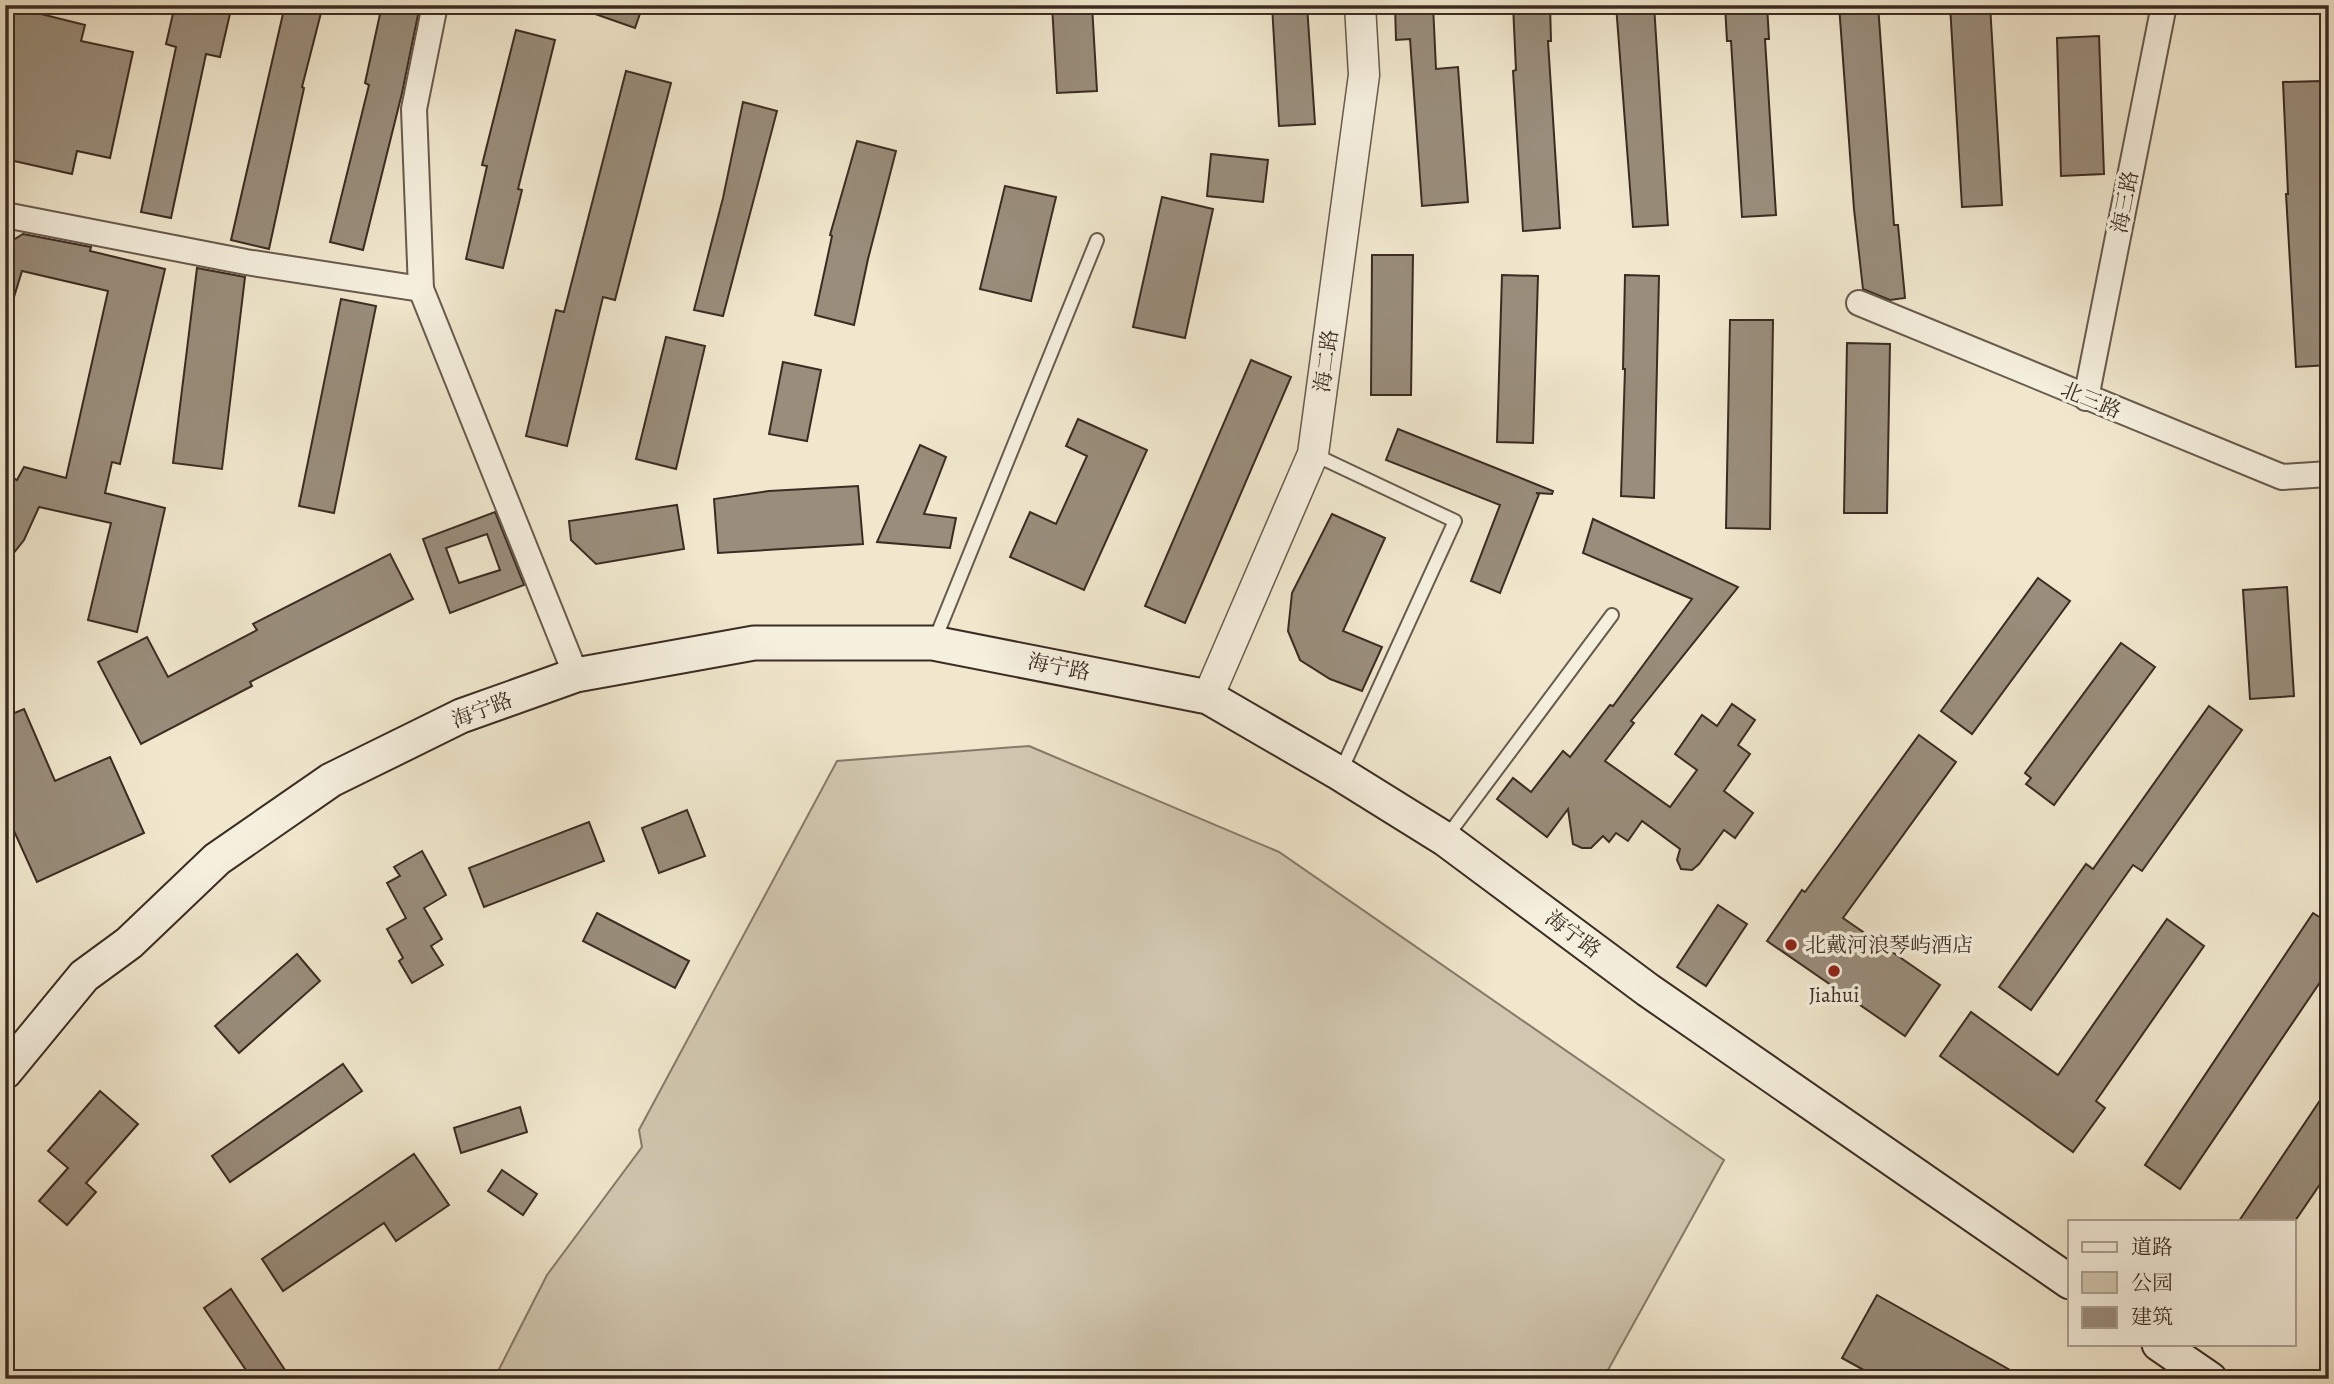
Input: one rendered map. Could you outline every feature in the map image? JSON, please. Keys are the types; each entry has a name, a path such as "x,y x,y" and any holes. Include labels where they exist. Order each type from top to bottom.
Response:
{"main road":[{"name":"海宁路","path":"5,1072 84,976 129,943 217,859 331,780 461,716 576,676 754,643 933,643 1208,697 1339,773 1445,839 1648,990 2068,1281"},
{"path":"2162,1346 2210,1379"}],"street":[{"path":"435,5 414,109 422,289 576,676"},
{"name":"海二路","path":"1208,697 1313,454 1364,75 1360,5"},
{"name":"海三路","path":"2085,398 2164,5"},
{"path":"5,215 246,262 422,289"},
{"name":"北三路","path":"1859,303 2282,477 2329,474"}],"lane":[{"path":"933,643 1097,240"},
{"path":"1313,454 1455,521 1339,773"},
{"path":"1445,839 1612,615"}],"green space":[{"path":"1029,746 1279,852 1724,1160 1603,1379 494,1379 547,1275 642,1147 639,1130 837,761"}],"building":[{"path":"5,5 85,25 81,41 133,52 110,158 77,151 72,174 5,159"},
{"path":"175,5 232,5 220,57 206,54 171,218 141,212 176,47 166,44"},
{"path":"285,5 323,5 302,87 304,88 269,249 231,240"},
{"path":"382,5 420,5 402,93 363,250 330,242 369,85 365,83"},
{"path":"578,5 643,5 635,28 578,8"},
{"path":"1052,5 1092,5 1097,91 1057,93"},
{"path":"1272,5 1307,5 1315,124 1279,126"},
{"path":"1395,5 1433,5 1436,69 1458,67 1468,202 1422,206 1410,39 1396,40"},
{"path":"1513,5 1550,5 1551,41 1548,41 1560,228 1523,231 1513,71 1516,70"},
{"path":"1616,5 1654,5 1668,225 1633,227"},
{"path":"1725,5 1767,5 1769,39 1765,39 1776,215 1742,217 1731,41 1727,41"},
{"path":"1839,5 1878,5 1894,225 1898,225 1905,298 1890,300 1863,289 1854,209"},
{"path":"1950,5 1990,5 2002,205 1962,207"},
{"path":"516,30 555,40 518,189 522,190 503,268 466,259 487,166 482,165"},
{"path":"2099,36 2104,174 2061,176 2057,38"},
{"path":"626,71 671,83 615,300 603,297 567,446 526,436 556,310 564,312"},
{"path":"2321,81 2329,268 2329,365 2296,367 2286,194 2283,82"},
{"path":"743,102 777,111 723,316 694,310 723,198"},
{"path":"857,141 896,151 854,325 815,315 832,236 830,235"},
{"path":"1211,154 1268,160 1263,202 1207,196"},
{"path":"1005,186 1056,197 1031,301 980,289"},
{"path":"1162,197 1213,209 1185,338 1133,327"},
{"path":"23,234 91,247 90,251 165,269 120,464 112,462 105,493 165,508 137,632 88,620 111,523 39,507 24,540 5,564 5,473 17,480 24,467 66,478 108,291 22,271 10,310 5,310 5,245"},
{"path":"1372,255 1413,255 1411,395 1371,395"},
{"path":"197,268 245,277 222,469 173,463"},
{"path":"1502,275 1538,276 1533,443 1497,442"},
{"path":"1625,275 1659,276 1654,498 1621,496"},
{"path":"341,299 376,306 334,513 299,506"},
{"path":"1730,320 1773,320 1770,529 1726,528"},
{"path":"666,337 705,346 676,469 636,459"},
{"path":"1847,343 1890,344 1887,513 1844,513"},
{"path":"1251,360 1291,377 1185,623 1145,606"},
{"path":"783,362 821,370 807,441 769,434"},
{"path":"1078,419 1147,450 1084,590 1010,557 1030,512 1056,524 1087,456 1066,446"},
{"path":"1398,429 1553,491 1552,494 1536,493 1539,494 1500,593 1471,581 1500,505 1386,460"},
{"path":"920,445 946,457 924,514 956,518 950,548 877,542"},
{"path":"858,486 863,544 718,553 714,499 769,491"},
{"path":"677,505 684,549 596,564 571,540 569,521"},
{"path":"495,512 524,585 450,613 423,539","holes":["487,534 500,570 459,583 446,548"]},
{"path":"1332,514 1385,538 1343,631 1382,647 1362,691 1330,679 1300,660 1288,631 1292,593"},
{"path":"1593,519 1738,587 1631,721 1634,723 1605,761 1670,807 1697,770 1675,754 1702,715 1717,726 1732,704 1755,720 1738,745 1750,754 1724,791 1753,813 1735,838 1724,830 1692,870 1681,869 1677,860 1680,849 1642,821 1628,841 1616,833 1609,842 1603,836 1591,848 1582,848 1573,844 1568,809 1547,837 1497,799 1513,778 1531,792 1563,751 1570,757 1610,705 1613,706 1692,599 1583,553"},
{"path":"390,554 413,599 250,682 252,686 141,744 98,662 147,637 168,677 257,630 253,624"},
{"path":"2038,578 2070,601 1972,734 1941,711"},
{"path":"2287,587 2294,696 2250,699 2243,590"},
{"path":"2121,643 2155,667 2054,805 2026,784 2031,778 2025,773"},
{"path":"2209,706 2242,730 2142,871 2133,865 2031,1010 1999,987 2086,864 2093,869"},
{"path":"24,709 55,781 110,757 144,833 37,882 5,811 5,717"},
{"path":"1919,735 1956,762 1843,918 1940,985 1905,1036 1767,941 1802,890 1805,892"},
{"path":"687,810 705,856 659,873 642,828"},
{"path":"589,822 604,861 484,907 469,868"},
{"path":"422,851 446,895 424,908 442,939 431,946 443,965 412,983 399,961 403,958 387,929 406,918 387,883 400,876 394,867"},
{"path":"1718,905 1747,924 1706,986 1677,967"},
{"path":"597,913 689,961 675,988 583,941"},
{"path":"2313,913 2329,923 2329,969 2180,1189 2145,1165"},
{"path":"2167,919 2204,946 2096,1101 2105,1108 2073,1152 1940,1056 1971,1012 2058,1075"},
{"path":"297,954 320,981 239,1053 215,1026"},
{"path":"343,1064 362,1091 230,1182 212,1156"},
{"path":"2329,1087 2329,1171 2296,1220 2240,1220"},
{"path":"100,1091 138,1124 86,1183 96,1192 67,1225 39,1201 68,1168 48,1151"},
{"path":"520,1107 527,1132 461,1153 454,1128"},
{"path":"414,1154 449,1205 396,1241 384,1223 283,1291 262,1259"},
{"path":"502,1170 537,1194 523,1215 488,1191"},
{"path":"231,1289 291,1379 252,1379 204,1308"},
{"path":"1877,1295 2026,1379 1899,1379 1886,1372 1880,1379 1842,1358"}],"place":[{"name":"北戴河浪琴屿酒店","path":"1791,945"},
{"name":"Jiahui","path":"1834,971"}]}
